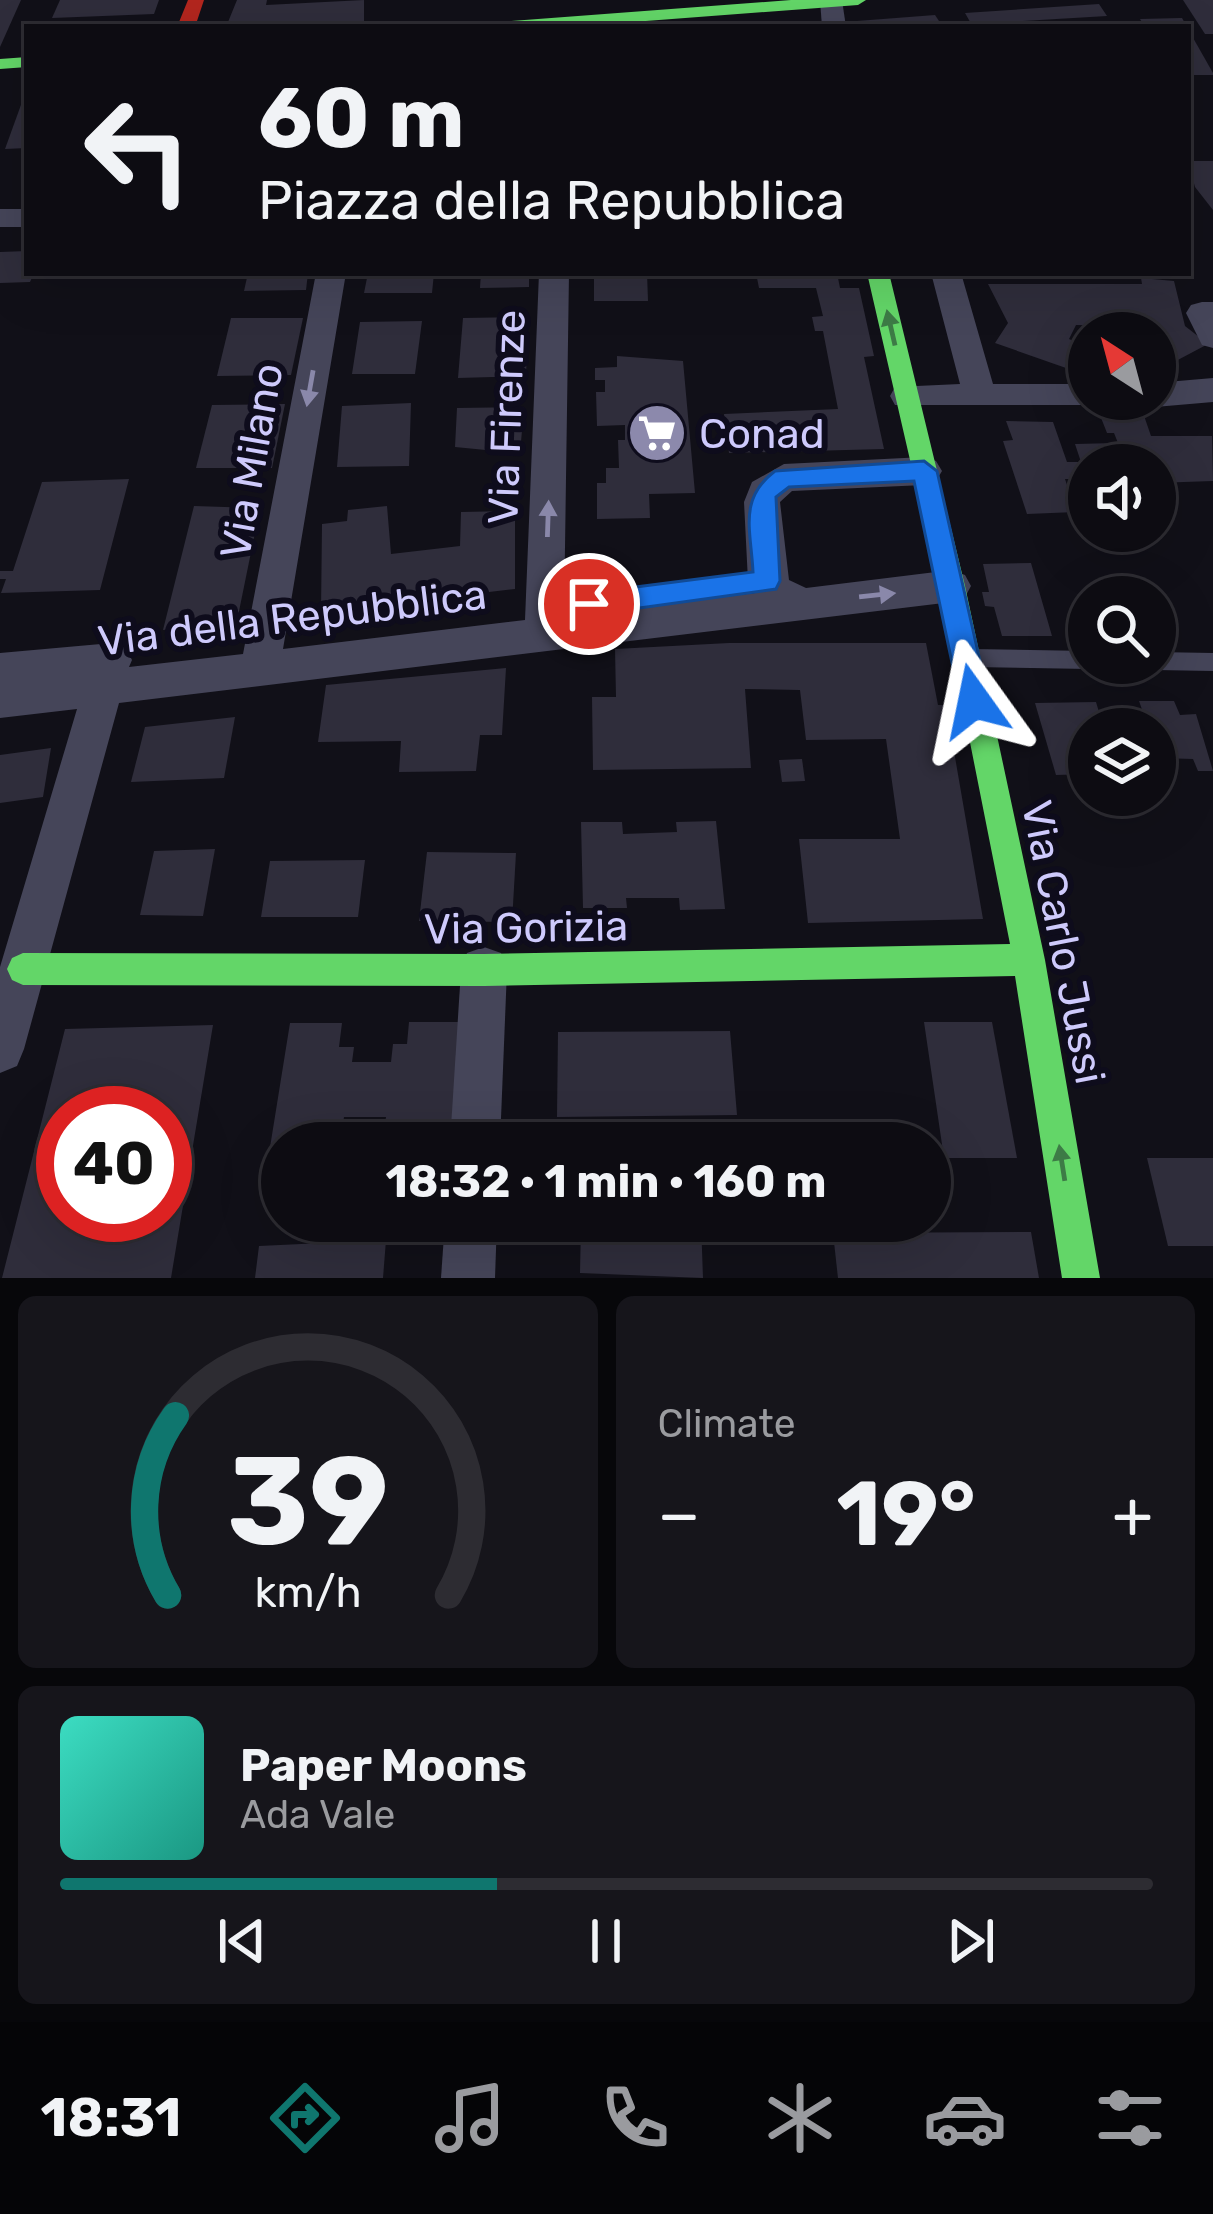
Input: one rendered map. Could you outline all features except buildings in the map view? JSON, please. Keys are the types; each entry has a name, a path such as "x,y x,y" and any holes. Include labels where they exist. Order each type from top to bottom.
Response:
{"street":[{"path":"559,24 841,10"},
{"name":"Via Milano","path":"262,653 330,276"},
{"name":"Via Firenze","path":"544,623 554,276"},
{"name":"Via Carlo Jussi","path":"879,276 952,586 1029,961 1082,1278"},
{"path":"947,276 980,396"},
{"path":"1213,313 1202,313 1213,337"},
{"path":"1176,393 1213,390"},
{"path":"907,396 1068,397"},
{"path":"801,603 766,581 762,502 773,483 784,478 924,471"},
{"name":"Via della Repubblica","path":"544,623 766,581"},
{"name":"Via della Repubblica","path":"0,700 107,673 262,653 952,586"},
{"name":"Via della Repubblica","path":"0,670 107,673"},
{"path":"0,1049 107,673"},
{"name":"Via Gorizia","path":"23,969 484,970 1029,961"},
{"path":"476,1122 484,970"},
{"path":"468,1278 470,1242"}],"lane":[{"path":"965,658 1068,660"},
{"path":"1176,661 1213,662"}],"traffic: fast":[{"path":"539,24 858,0"},
{"path":"0,64 24,62"},
{"path":"879,276 952,586 1029,960 1081,1278"},
{"path":"23,969 484,970 1029,960"}],"traffic: jam":[{"path":"187,24 196,0"}],"place":[{"name":"Conad","path":"657,433"}],"route":[{"path":"589,604 766,581 762,502 773,483 784,478 924,471 974,701"}]}
